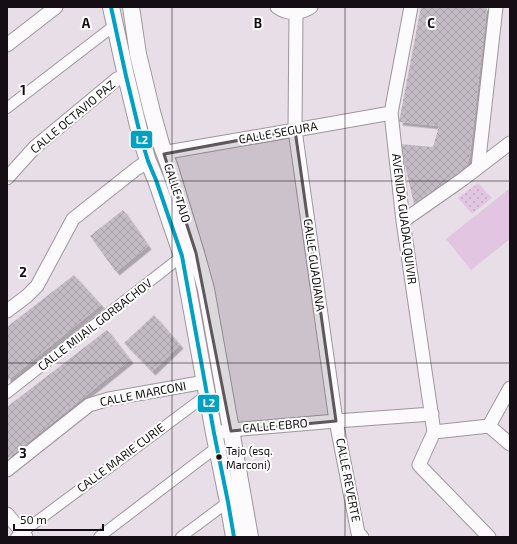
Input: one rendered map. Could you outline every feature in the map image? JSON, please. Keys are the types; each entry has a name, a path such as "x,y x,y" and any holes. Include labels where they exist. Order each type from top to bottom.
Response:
{"street":[{"path":"7,45 56,7"},
{"name":"CALLE TAJO","path":"111,7 141,138 182,256 234,537"},
{"name":"CALLE TAJO","path":"131,7 138,54 152,112 206,290 250,537"},
{"path":"277,7 287,12 296,13 311,7"},
{"name":"AVENIDA GUADALQUIVIR","path":"411,7 391,113 403,221 434,432"},
{"path":"478,167 496,7"},
{"name":"CALLE GUADIANA","path":"296,13 295,130 336,421"},
{"path":"7,108 115,25"},
{"name":"CALLE OCTAVIO PAZ","path":"7,178 35,147 117,79 126,76"},
{"name":"CALLE SEGURA","path":"164,154 391,113"},
{"path":"403,221 510,143"},
{"path":"7,311 27,296 37,286 73,220 148,161"},
{"name":"CALLE MIJAIL GORBACHOV","path":"7,393 182,256"},
{"path":"206,388 216,388 220,385 222,379"},
{"name":"CALLE MARCONI","path":"7,470 89,405 109,399 206,388"},
{"name":"CALLE MARIE CURIE","path":"21,535 206,388"},
{"path":"489,426 510,388"},
{"path":"336,421 432,414"},
{"name":"CALLE EBRO","path":"216,440 231,430 336,421"},
{"name":"CALLE REVERTE","path":"336,421 358,533 362,537"},
{"path":"489,537 419,465 434,432 489,426 510,444"},
{"path":"99,537 216,440"},
{"path":"181,537 228,502"},
{"path":"7,514 21,535"}],"highlighted area":[{"path":"295,130 336,421 231,431 196,253 164,154"}],"shaded area":[{"path":"478,183 492,198 472,214 458,198"},
{"path":"509,189 510,239 471,270 446,239"}],"building":[{"path":"421,7 487,7 470,155 467,165 462,172 421,204 414,204 400,144 433,147 439,126 399,122"},
{"path":"123,210 148,246 116,272 90,236"},
{"path":"74,275 101,305 7,381 7,327"},
{"path":"154,315 180,345 152,372 124,343"},
{"path":"107,330 130,360 7,459 7,407"}],"transit line":[{"name":"L2","path":"111,7 141,138 182,256 234,537"}],"place":[{"name":"Tajo (esq. Marconi)","path":"219,457"}]}
